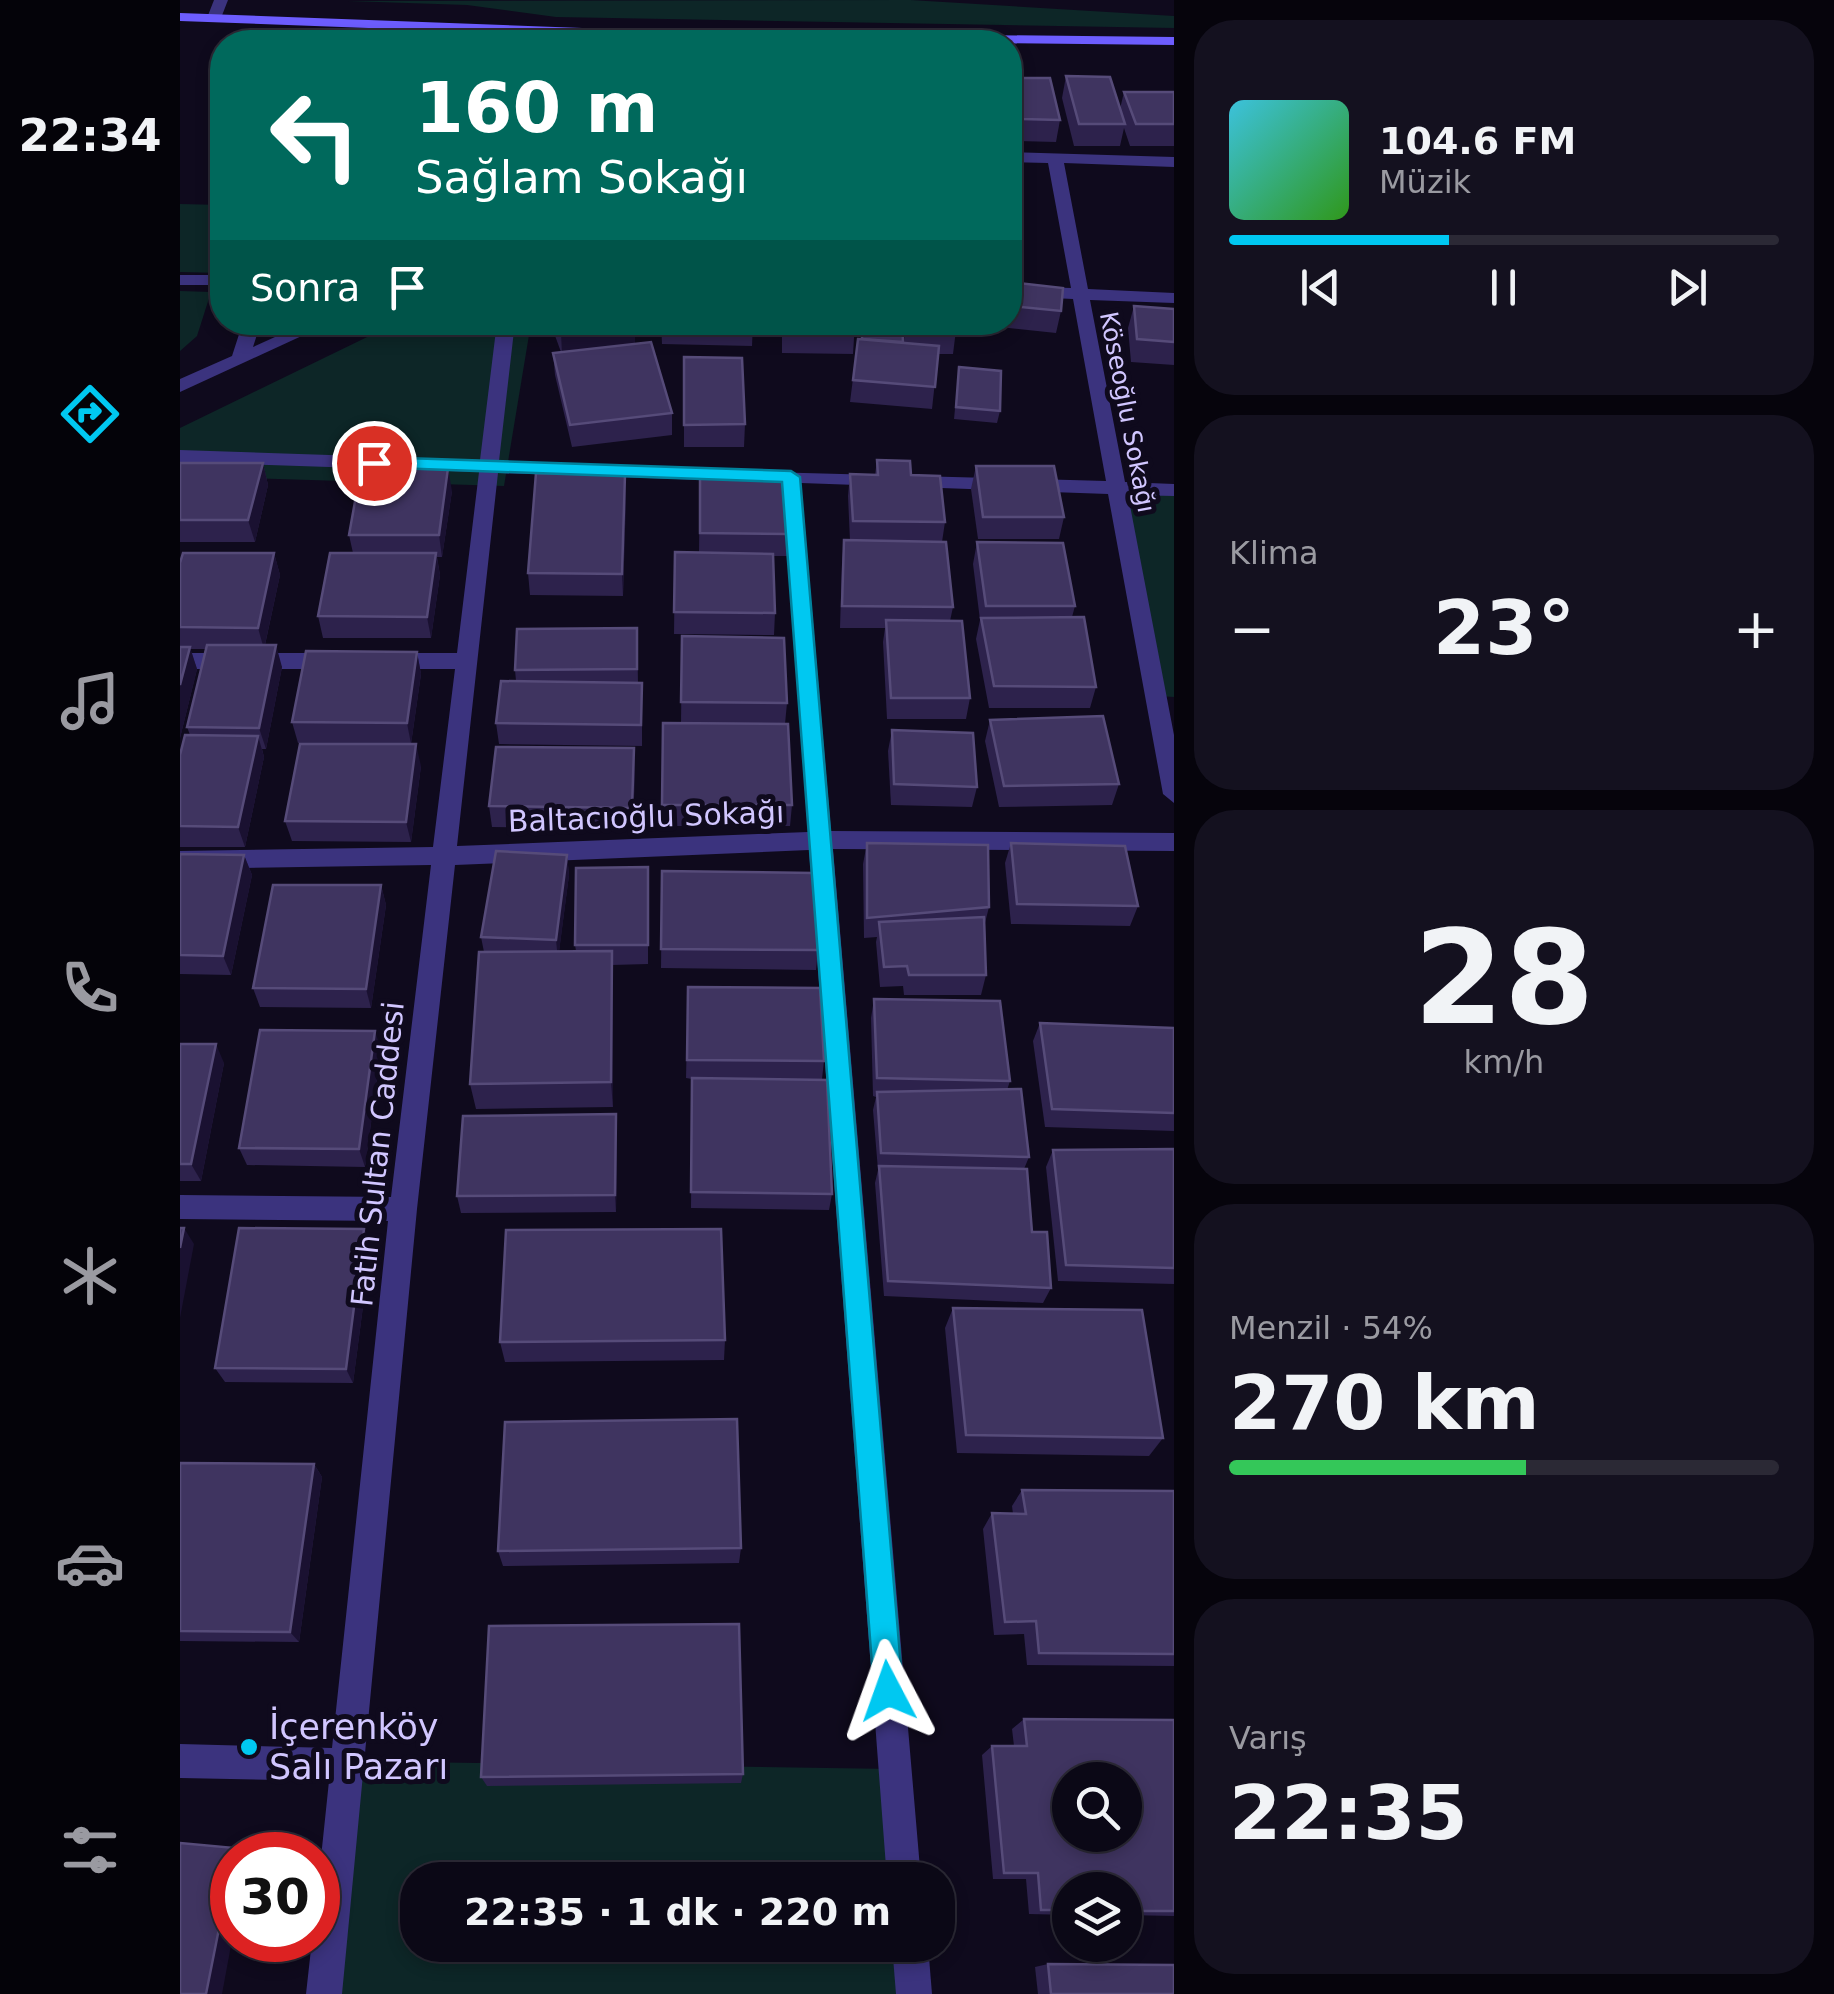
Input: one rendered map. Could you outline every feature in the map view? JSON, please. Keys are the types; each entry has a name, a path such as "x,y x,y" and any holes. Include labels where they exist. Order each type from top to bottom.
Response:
{"main road":[{"path":"180,17 531,30"},
{"path":"180,34 210,35"},
{"path":"1022,39 1174,41"},
{"path":"1022,56 1174,58"}],"street":[{"path":"214,18 221,0"},
{"path":"1022,157 1174,162"},
{"name":"Köseoğlu Sokağı","path":"1055,158 1174,794"},
{"path":"180,280 210,280"},
{"path":"1022,292 1174,298"},
{"path":"241,356 248,335"},
{"path":"180,386 292,335"},
{"name":"Fatih Sultan Caddesi","path":"324,1994 403,1209 505,335"},
{"path":"180,456 1174,490"},
{"path":"791,477 903,1862"},
{"path":"180,661 469,661"},
{"name":"Baltacıoğlu Sokağı","path":"180,860 446,856 823,840 1174,842"},
{"path":"180,1207 403,1209"},
{"path":"180,1761 349,1765"},
{"path":"911,1962 914,1994"}],"green space":[{"path":"910,0 1174,16 1174,28 556,17 467,5 348,1"},
{"path":"180,204 210,205 210,273 180,272"},
{"path":"180,291 210,292 197,336 180,351"},
{"path":"371,335 529,335 504,486 180,476 180,428"},
{"path":"1117,488 1174,490 1174,697 1158,696"},
{"path":"346,1761 893,1769 899,1862 400,1862 400,1962 905,1962 907,1994 318,1994 322,1962 340,1962 337,1832"}],"building":[{"path":"1066,76 1110,77 1125,124 1079,124"},
{"path":"1022,78 1050,78 1060,120 1022,119"},
{"path":"1124,92 1174,92 1174,124 1136,124"},
{"path":"1022,283 1063,288 1061,311 1022,307"},
{"path":"1134,306 1174,309 1174,342 1137,339"},
{"path":"862,335 903,335 903,342 862,339"},
{"path":"858,339 939,346 935,387 853,380"},
{"path":"651,342 672,413 570,425 553,353"},
{"path":"684,357 742,358 745,424 684,425"},
{"path":"959,367 1001,371 1000,411 956,407"},
{"path":"877,460 910,461 911,475 940,476 945,522 853,521 850,474 878,475"},
{"path":"180,463 263,463 248,520 180,520"},
{"path":"976,466 1054,466 1064,517 983,517"},
{"path":"361,468 448,468 439,535 349,535"},
{"path":"700,471 785,472 789,534 700,533"},
{"path":"536,473 625,474 622,574 528,573"},
{"path":"844,540 946,542 953,607 842,606"},
{"path":"977,542 1063,543 1075,606 986,606"},
{"path":"675,552 773,554 775,613 674,612"},
{"path":"183,553 274,553 258,628 180,627"},
{"path":"330,553 436,553 427,617 318,616"},
{"path":"1084,617 1096,687 994,686 981,618"},
{"path":"886,620 962,621 970,698 891,698"},
{"path":"637,628 637,669 515,670 517,629"},
{"path":"682,636 784,638 787,703 681,702"},
{"path":"207,645 276,645 259,728 187,727"},
{"path":"180,647 190,647 180,685"},
{"path":"306,651 417,652 407,723 292,722"},
{"path":"501,681 642,683 641,725 496,723"},
{"path":"1103,716 1119,784 1004,786 990,720"},
{"path":"663,723 788,724 792,805 662,805"},
{"path":"892,730 973,733 977,787 894,784"},
{"path":"185,735 258,736 238,827 180,826 180,755"},
{"path":"300,744 416,744 406,822 285,821"},
{"path":"496,747 634,748 632,808 489,806"},
{"path":"867,843 988,845 989,907 867,918"},
{"path":"1011,843 1125,846 1138,906 1017,904"},
{"path":"496,851 567,855 556,940 481,937"},
{"path":"180,854 244,855 223,956 180,955"},
{"path":"648,867 648,945 575,945 576,868"},
{"path":"662,871 814,873 818,950 661,949"},
{"path":"273,885 381,885 366,989 253,988"},
{"path":"984,917 986,975 909,975 907,966 884,967 879,922"},
{"path":"612,951 611,1082 470,1084 479,952"},
{"path":"688,987 820,988 824,1061 687,1060"},
{"path":"874,999 1000,1001 1010,1081 877,1078"},
{"path":"1040,1023 1174,1028 1174,1113 1052,1109"},
{"path":"260,1030 375,1031 359,1149 239,1148"},
{"path":"180,1044 216,1044 191,1164 180,1164"},
{"path":"692,1078 827,1080 832,1194 691,1192"},
{"path":"1021,1089 1029,1157 881,1153 877,1092"},
{"path":"616,1114 615,1195 457,1196 463,1116"},
{"path":"1174,1149 1174,1268 1066,1265 1053,1150"},
{"path":"879,1166 1027,1169 1032,1232 1047,1232 1051,1288 888,1281"},
{"path":"239,1228 364,1229 346,1369 215,1368"},
{"path":"721,1229 725,1340 500,1342 506,1230"},
{"path":"953,1308 1142,1310 1163,1438 966,1435"},
{"path":"737,1419 741,1548 498,1551 505,1422"},
{"path":"180,1463 314,1464 290,1632 180,1631"},
{"path":"1022,1490 1174,1491 1174,1654 1039,1653 1036,1621 1005,1622 992,1513 1026,1514"},
{"path":"739,1624 743,1774 481,1777 489,1626"},
{"path":"1024,1719 1174,1720 1174,1911 1142,1911 1142,1872 1052,1872 1052,1910 1041,1910 1038,1873 1004,1873 992,1746 1027,1746"},
{"path":"180,1843 210,1846 212,1962 206,1994 180,1994"},
{"path":"1048,1964 1174,1965 1174,1994 1051,1994"}],"place":[{"name":"İçerenköy Salı Pazarı","path":"249,1747"}],"route":[{"path":"374,463 791,477 888,1691"}]}
